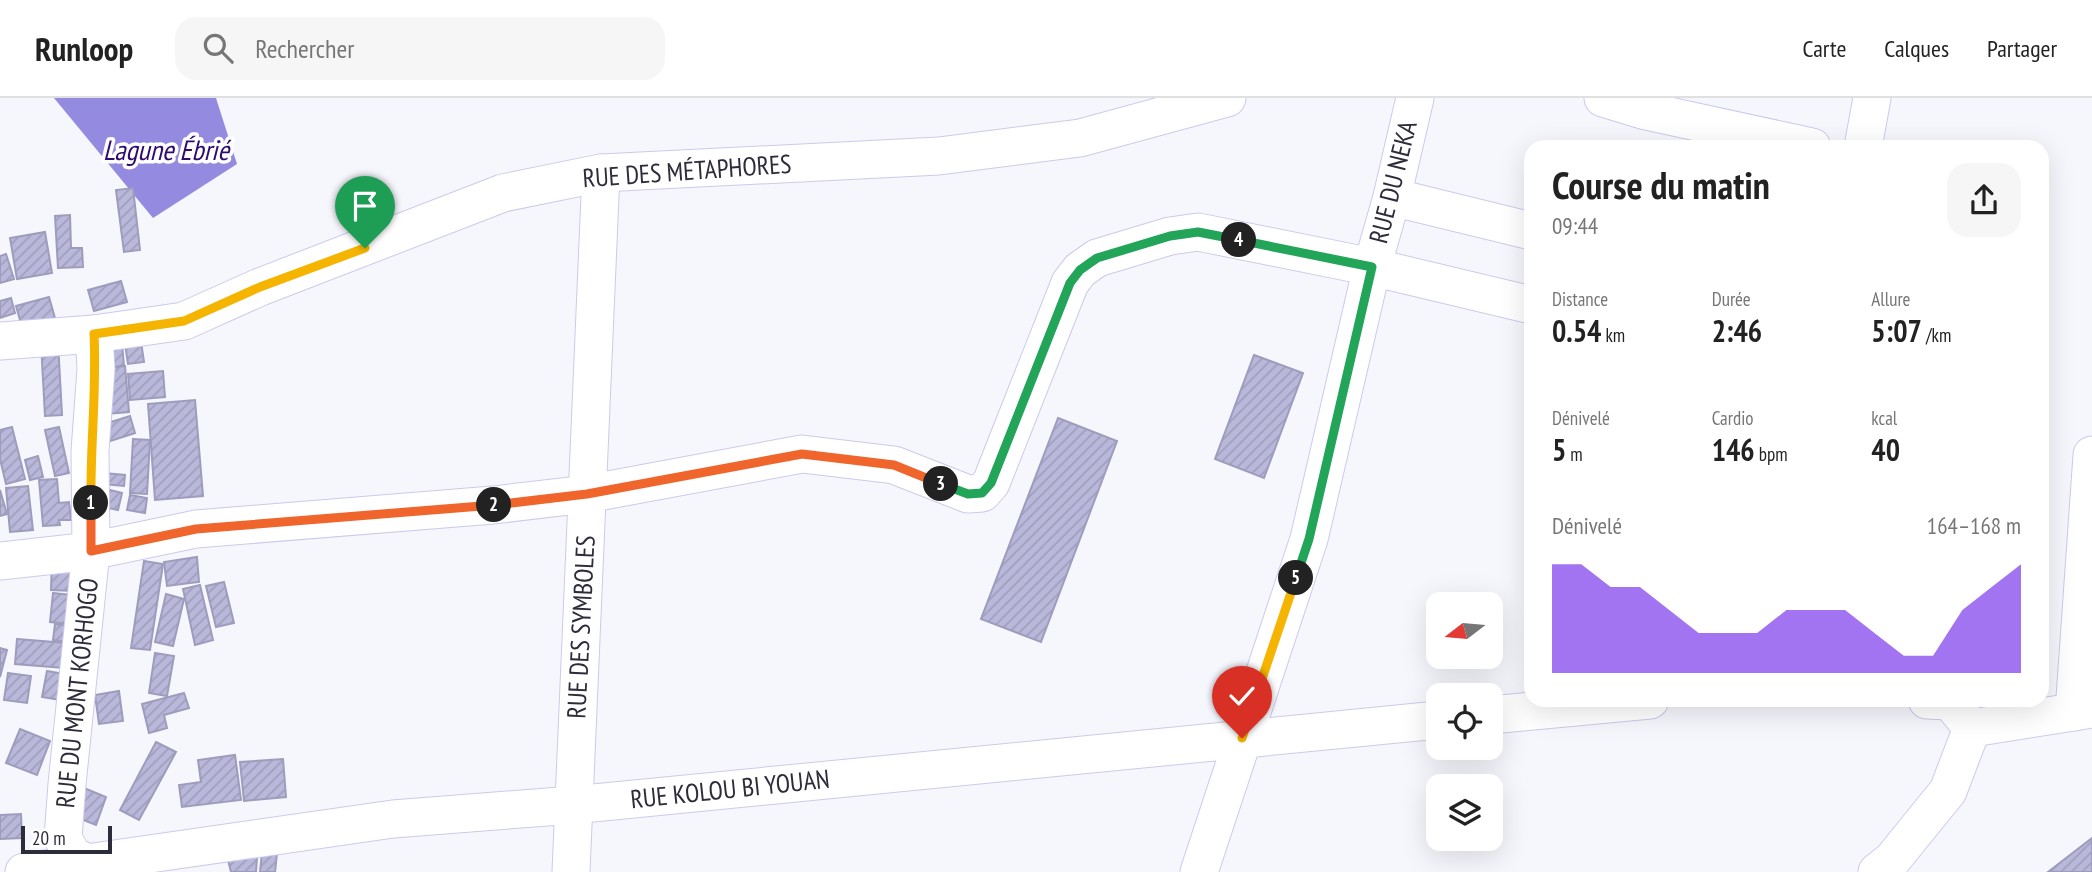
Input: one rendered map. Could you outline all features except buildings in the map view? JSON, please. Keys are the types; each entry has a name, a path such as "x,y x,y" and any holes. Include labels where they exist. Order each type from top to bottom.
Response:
{"street":[{"name":"RUE DES MÉTAPHORES","path":"0,341 94,334 184,321 260,287 503,193 601,173 939,156 1080,138 1227,98"},
{"name":"RUE DU NEKA","path":"1199,872 1309,539 1372,267 1392,197 1415,98"},
{"path":"1603,98 1646,111 1780,140"},
{"path":"1864,140 1872,98"},
{"name":"RUE DES SYMBOLES","path":"571,872 601,173"},
{"path":"1392,197 1524,229"},
{"path":"0,561 91,551 196,529 480,506 587,494 802,454 894,465 968,494 982,493 991,483 1070,283 1080,270 1097,258 1170,236 1198,232 1372,267 1524,303"},
{"name":"RUE DU MONT KORHOGO","path":"88,868 72,855 63,838 91,551 90,451 96,369 94,334"},
{"path":"1877,872 1892,860 1948,791 1950,707 2083,710 2092,455"},
{"path":"1503,714 1576,707"},
{"name":"RUE KOLOU BI YOUAN","path":"24,872 88,868 393,819 573,805 1426,721"}],"water":[{"name":"Lagune Ébrié","path":"54,98 216,98 237,164 153,218"}],"route":[{"path":"365,248 260,287 184,321 94,334 96,369 90,451 91,551 196,529 493,505 587,494 802,454 894,465 968,494 982,493 991,483 1070,283 1080,270 1097,258 1170,236 1198,232 1372,267 1309,539 1242,738"}]}
